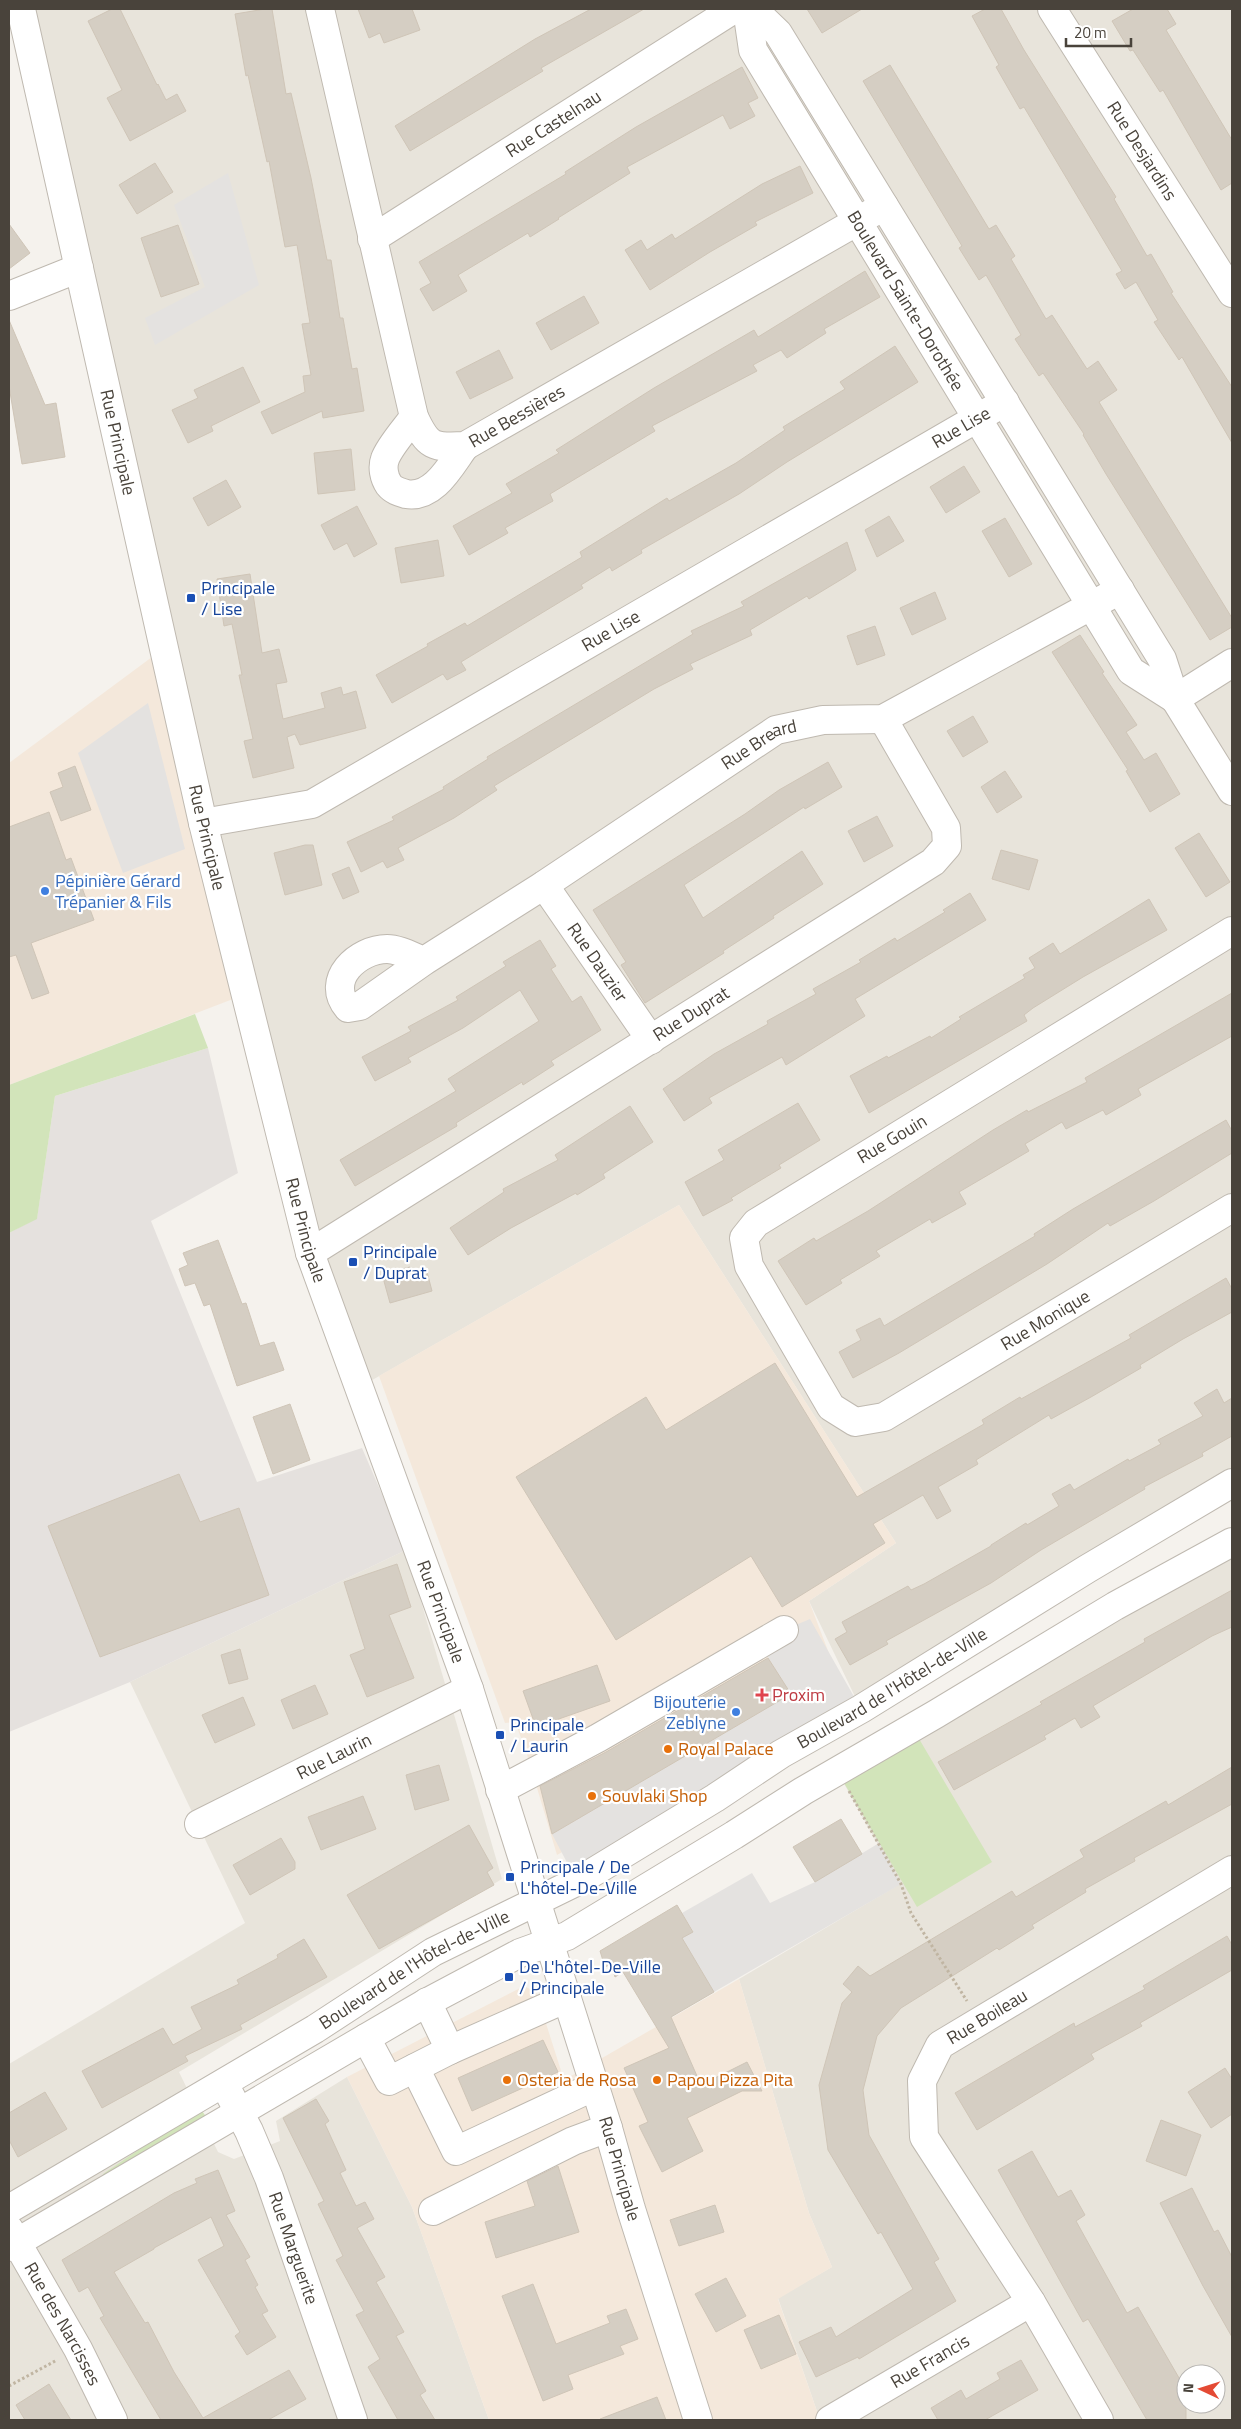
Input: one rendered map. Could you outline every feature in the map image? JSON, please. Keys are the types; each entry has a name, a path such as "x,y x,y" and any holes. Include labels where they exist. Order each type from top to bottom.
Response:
{"street":[{"name":"Rue Principale","path":"21,9 203,823 310,1253 469,1689 595,2086 631,2209 698,2420"},
{"name":"Rue Bessières","path":"320,9 414,417 423,436 440,448 466,446 884,206"},
{"name":"Rue Castelnau","path":"372,239 734,9"},
{"name":"Boulevard Sainte-Dorothée","path":"747,9 753,50 1091,607 1131,671 1175,699"},
{"name":"Boulevard Sainte-Dorothée","path":"754,9 778,33 1120,590 1162,659 1175,699 1232,791"},
{"name":"Rue Desjardins","path":"1052,9 1232,293"},
{"path":"9,296 79,268"},
{"name":"Rue Lise","path":"203,823 312,804 1005,402"},
{"path":"414,417 385,459 384,474 390,486 398,492 415,495 426,492 443,476 466,446"},
{"name":"Rue Breard","path":"424,961 544,885 776,730 822,720 883,718 1120,590"},
{"path":"1175,699 1232,663"},
{"name":"Rue Duprat","path":"310,1253 934,862 947,846 946,828 883,718"},
{"name":"Rue Dauzier","path":"544,885 651,1040"},
{"name":"Rue Gouin","path":"855,1422 831,1407 749,1266 744,1238 756,1223 1232,931"},
{"name":"Rue Monique","path":"855,1422 884,1417 1232,1208"},
{"name":"Boulevard de l'Hôtel-de-Ville","path":"9,2209 315,2029 433,1952 537,1903 582,1879 715,1798 781,1754 861,1709 1232,1483"},
{"name":"Boulevard de l'Hôtel-de-Ville","path":"11,2239 239,2111 427,2002 520,1953 567,1936 803,1791 1115,1606 1232,1542"},
{"path":"500,1790 598,1738 784,1630"},
{"name":"Rue Laurin","path":"199,1824 469,1689"},
{"path":"781,1754 803,1791"},
{"path":"715,1798 734,1835"},
{"name":"Rue Boileau","path":"1099,2420 1031,2302 924,2137 922,2081 940,2045 1232,1870"},
{"path":"366,2038 389,2081 450,2050 567,1998"},
{"path":"427,2002 450,2050"},
{"path":"415,2068 456,2151 595,2086"},
{"name":"Rue Marguerite","path":"222,2082 239,2111 269,2178 353,2420"},
{"path":"433,2211 573,2141 608,2128"},
{"name":"Rue des Narcisses","path":"11,2239 78,2349 113,2420"},
{"name":"Rue Francis","path":"830,2420 1031,2302"}],"path":[{"path":"837,1771 884,1851 901,1884 911,1913 980,2020"},
{"path":"9,2386 78,2349"}],"shaded area":[{"path":"21,9 1232,9 1232,1483 861,1709 809,1601 896,1543 679,1205 360,1387 310,1253"},
{"path":"228,173 259,285 155,345 145,318 205,287 174,205"},
{"path":"152,657 233,999 9,1085 9,763"},
{"path":"148,703 185,849 123,873 78,753"},
{"path":"208,1048 238,1173 151,1221 257,1482 362,1448 406,1550 130,1682 9,1732 9,1233 37,1218 55,1096"},
{"path":"679,1205 896,1543 809,1601 843,1690 557,1855 526,1751 515,1722 505,1723 379,1376"},
{"path":"1232,1542 1232,2420 820,2420 778,2298 832,2267 809,2213 739,1979 900,1884 837,1771"},
{"path":"406,1550 502,1879 179,2072 218,2152 234,2159 280,2141 276,2121 347,2077 412,2207 489,2420 9,2420 9,2064 245,1923 130,1682"},
{"path":"810,1619 861,1709 572,1872 552,1834 791,1694 764,1651 784,1630"},
{"path":"879,1843 901,1884 714,1992 682,1938 693,1931 682,1913 752,1873 770,1903 815,1882"},
{"path":"739,1979 809,2213 832,2267 778,2299 820,2420 489,2420 412,2207 347,2077 524,1986 536,1992 564,2080"}],"green space":[{"path":"195,1014 208,1048 55,1096 37,1219 9,1233 9,1085"},
{"path":"912,1727 992,1862 917,1907 837,1771"},
{"path":"200,2108 207,2118 105,2178 103,2174"}],"building":[{"path":"112,9 120,9 166,100 177,94 186,111 130,141 107,98 122,90 88,21"},
{"path":"272,9 286,94 291,93 311,178 327,260 331,260 340,318 343,318 352,369 357,368 364,411 323,418 322,411 272,434 261,412 305,392 303,376 311,375 302,324 310,323 297,245 285,247 269,161 267,162 248,75 246,76 235,14"},
{"path":"358,9 412,9 420,30 384,43 380,33 369,38"},
{"path":"591,9 644,9 541,68 543,71 410,151 395,126 535,39"},
{"path":"807,9 862,9 822,33"},
{"path":"985,9 1001,9 1024,50 1116,197 1114,199 1147,256 1151,254 1173,292 1171,293 1232,387 1232,443 1182,357 1179,360 1154,322 1158,320 1136,282 1125,289 1116,274 1122,271 1024,107 1020,109 996,67 999,65 972,16"},
{"path":"1133,9 1167,9 1176,24 1166,30 1232,140 1232,183 1221,190 1163,90 1160,92 1133,50 1130,51 1112,21"},
{"path":"890,65 989,229 996,225 1015,256 1011,259 1046,319 1052,315 1087,369 1098,361 1117,390 1099,402 1232,618 1232,627 1210,640 1106,474 1084,434 1043,373 1039,376 1015,339 1021,335 986,275 979,280 959,248 962,246 863,81"},
{"path":"742,67 758,98 748,103 755,116 730,129 723,115 627,167 630,173 559,219 530,237 528,233 458,275 467,291 433,311 420,289 431,283 419,262 566,174 565,172 636,127"},
{"path":"155,163 173,192 137,214 119,185"},
{"path":"800,166 813,193 755,222 757,225 650,290 625,250 641,240 647,250 672,234 675,239 762,184"},
{"path":"9,224 30,253 9,269"},
{"path":"178,225 199,284 161,297 141,238"},
{"path":"865,271 880,297 824,329 826,333 787,358 781,350 753,365 757,371 652,426 655,431 550,494 553,501 505,528 508,533 469,555 453,526 512,493 506,484 559,453 556,450 654,388 754,330 758,337"},
{"path":"584,296 599,323 551,350 536,323"},
{"path":"9,320 45,405 56,403 65,457 22,464 9,386"},
{"path":"895,346 918,382 787,462 739,494 641,550 642,553 612,571 610,567 581,585 583,588 461,662 466,670 447,680 443,674 392,703 376,675 465,623 467,626 582,557 580,552 667,498 669,501 736,463 785,430 783,427 845,389 840,382"},
{"path":"499,350 513,378 470,399 456,372"},
{"path":"243,367 260,402 211,426 213,431 188,443 172,410 198,398 194,390"},
{"path":"351,449 355,490 318,494 314,453"},
{"path":"964,466 980,492 946,513 930,487"},
{"path":"226,480 241,507 208,526 193,498"},
{"path":"357,506 377,544 354,557 347,543 334,550 321,525"},
{"path":"889,516 904,541 877,557 865,530"},
{"path":"1005,518 1032,564 1009,577 982,531"},
{"path":"438,540 444,576 401,583 395,548"},
{"path":"847,542 856,570 809,599 807,596 750,630 752,635 690,664 693,669 654,689 494,786 497,790 454,818 398,848 404,860 387,868 383,861 361,872 347,842 394,820 392,817 444,789 443,787 488,759 487,757 693,634 691,631 744,606 741,602"},
{"path":"250,574 262,653 279,649 287,682 276,684 283,719 325,708 321,693 341,687 343,695 356,691 366,728 300,745 295,734 287,737 294,768 253,778 244,741 253,739 239,675 242,675 232,624 224,626 217,579"},
{"path":"935,592 946,619 912,635 900,608"},
{"path":"875,626 885,655 857,665 847,636"},
{"path":"1080,635 1104,672 1102,673 1137,725 1126,732 1144,760 1156,753 1180,794 1150,812 1126,771 1128,770 1052,652"},
{"path":"973,716 988,742 963,757 947,731"},
{"path":"828,762 842,787 805,809 804,807 684,885 703,918 802,851 823,884 773,916 774,918 723,951 724,953 645,1003 621,965 626,962 593,910 745,814 779,790"},
{"path":"75,766 91,810 61,821 50,792 63,787 58,773"},
{"path":"1005,771 1022,797 997,813 981,787"},
{"path":"49,812 66,860 71,858 94,920 31,943 49,993 32,999 16,955 9,957 9,827"},
{"path":"877,816 893,846 864,862 848,831"},
{"path":"1199,833 1230,882 1206,897 1175,848"},
{"path":"305,845 313,845 322,885 285,895 274,853"},
{"path":"1001,850 1038,860 1029,890 992,879"},
{"path":"349,867 359,892 343,899 332,874"},
{"path":"970,893 986,920 855,999 865,1016 786,1065 782,1057 709,1098 712,1103 684,1121 663,1089 714,1054 768,1024 767,1021 816,994 813,989 861,962 859,960 895,938 897,941 945,912 943,910"},
{"path":"1149,899 1167,930 1083,977 1033,1008 1024,1015 1027,1021 869,1113 850,1076 887,1056 888,1058 930,1036 931,1038 961,1019 959,1017 1025,978 1023,975 1035,968 1029,958 1053,943 1060,954"},
{"path":"540,940 556,966 551,969 572,1002 581,996 601,1030 551,1061 554,1065 523,1085 522,1082 456,1123 457,1126 355,1186 340,1160 456,1091 448,1079 539,1021 520,990 463,1028 408,1058 411,1062 375,1081 362,1057 411,1031 408,1027 458,1000 456,997 506,966 503,962"},
{"path":"1232,993 1232,1036 1138,1089 1141,1095 1106,1115 1103,1110 1066,1129 1062,1122 1025,1144 1029,1151 959,1192 966,1204 932,1223 930,1219 876,1251 880,1256 840,1280 842,1283 806,1305 778,1261 814,1238 816,1241 868,1211 993,1130 1027,1110 1028,1112 1087,1082 1085,1078"},
{"path":"798,1103 820,1140 779,1165 781,1168 731,1198 733,1200 703,1216 685,1182 724,1160 718,1150"},
{"path":"630,1106 653,1142 603,1174 605,1178 577,1195 576,1193 511,1228 468,1255 450,1228 504,1192 503,1189 558,1160 555,1155"},
{"path":"1226,1120 1232,1131 1232,1153 1110,1226 1108,1223 1047,1264 899,1353 853,1378 839,1352 861,1340 856,1330 880,1318 884,1326 1035,1236 1034,1234 1073,1209"},
{"path":"218,1240 242,1304 246,1303 260,1346 274,1342 284,1370 237,1386 210,1304 204,1306 195,1283 185,1286 179,1269 188,1265 183,1253"},
{"path":"410,1267 412,1276 427,1272 432,1291 390,1303 382,1274"},
{"path":"1226,1278 1232,1289 1232,1312 1183,1339 1140,1365 1141,1368 1091,1397 1051,1419 1049,1415 976,1460 978,1464 938,1487 951,1511 937,1519 923,1495 873,1524 885,1543 782,1607 751,1556 616,1640 516,1477 646,1397 666,1430 775,1363 857,1497 984,1424 982,1420 1020,1397 1021,1399 1131,1338 1129,1335"},
{"path":"1217,1389 1224,1403 1232,1398 1232,1436 1202,1453 1203,1456 1144,1487 1145,1489 1041,1550 991,1583 886,1641 888,1644 850,1665 835,1639 847,1632 842,1622 908,1586 911,1590 924,1584 991,1546 1026,1523 1027,1525 1059,1506 1052,1494 1070,1484 1074,1490 1128,1459 1129,1461 1161,1444 1158,1440 1203,1416 1194,1403"},
{"path":"290,1404 310,1460 273,1474 253,1417"},
{"path":"179,1474 200,1522 239,1508 269,1595 100,1657 48,1526"},
{"path":"397,1564 411,1607 389,1615 414,1678 367,1697 350,1655 365,1649 344,1582"},
{"path":"1232,1590 1232,1627 1212,1636 1093,1706 1100,1717 1081,1728 1075,1718 1044,1736 1046,1739 954,1790 938,1762 1042,1704 1040,1702 1145,1642 1144,1639"},
{"path":"240,1649 248,1679 229,1684 221,1655"},
{"path":"768,1658 791,1694 552,1834 540,1786 606,1752"},
{"path":"597,1665 610,1701 536,1727 523,1691"},
{"path":"315,1685 328,1714 293,1729 281,1700"},
{"path":"243,1697 255,1725 215,1743 202,1715"},
{"path":"439,1765 449,1800 415,1810 406,1775"},
{"path":"1232,1767 1232,1804 1134,1858 1135,1861 1085,1889 1086,1892 1032,1925 1034,1928 999,1950 997,1948 901,2008 877,2036 863,2090 869,2135 939,2259 934,2262 956,2301 859,2359 858,2357 816,2377 799,2342 831,2327 836,2337 913,2289 881,2232 878,2234 828,2150 819,2085 842,2003 852,1992 843,1984 858,1966 870,1976 1012,1891 1016,1897 1084,1857 1080,1850 1166,1801 1168,1805"},
{"path":"363,1796 376,1829 321,1850 308,1817"},
{"path":"841,1819 862,1854 815,1882 793,1847"},
{"path":"469,1825 493,1868 487,1872 494,1885 379,1949 347,1895"},
{"path":"281,1838 295,1862 295,1869 250,1895 233,1865"},
{"path":"677,1905 693,1932 682,1938 714,1992 671,2017 701,2085 747,2062 762,2091 742,2091 687,2118 703,2151 662,2172 639,2126 648,2122 624,2068 669,2048 623,1972 615,1977 611,1964 605,1967 600,1951"},
{"path":"1227,1936 1232,1945 1232,1970 1140,2023 1142,2026 1091,2054 1094,2059 977,2130 955,2093 1074,2023 1075,2027 1145,1989 1143,1986"},
{"path":"304,1939 327,1977 240,2025 242,2029 185,2056 188,2061 102,2108 82,2071 163,2028 173,2045 202,2029 191,2007 239,1984 237,1980 278,1958 277,1955"},
{"path":"543,2040 558,2072 472,2111 458,2078"},
{"path":"1225,2068 1232,2079 1232,2114 1211,2128 1188,2092"},
{"path":"45,2092 67,2129 18,2157 9,2140 9,2113"},
{"path":"316,2099 329,2121 325,2124 346,2170 340,2173 356,2206 365,2202 374,2219 357,2228 385,2277 376,2282 404,2332 396,2336 426,2391 420,2395 435,2420 398,2420 368,2367 380,2359 356,2315 364,2311 336,2260 343,2256 318,2204 324,2201 283,2118"},
{"path":"1161,2120 1201,2135 1186,2176 1146,2161"},
{"path":"1032,2151 1058,2197 1071,2190 1085,2215 1076,2221 1127,2313 1138,2307 1176,2373 1176,2414 1186,2414 1186,2420 1147,2420 1088,2319 1083,2322 998,2170"},
{"path":"558,2166 579,2232 496,2258 485,2222 535,2206 527,2181"},
{"path":"218,2170 235,2211 226,2215 250,2257 245,2260 258,2285 255,2287 268,2311 262,2314 276,2337 247,2355 235,2336 240,2332 198,2260 224,2246 211,2217 114,2272 145,2323 148,2322 174,2372 203,2418 289,2370 306,2399 268,2420 161,2420 100,2318 104,2316 88,2287 79,2292 62,2260 174,2193 197,2183 195,2179"},
{"path":"1192,2188 1214,2232 1218,2230 1232,2257 1232,2337 1160,2203"},
{"path":"715,2205 724,2232 679,2246 670,2220"},
{"path":"726,2278 746,2316 716,2332 695,2294"},
{"path":"533,2284 556,2344 610,2323 607,2316 626,2309 638,2339 620,2346 624,2354 568,2375 573,2389 543,2401 502,2296"},
{"path":"779,2315 796,2354 761,2369 744,2330"},
{"path":"1021,2360 1038,2390 985,2420 938,2420 931,2408 961,2390 966,2399 1000,2379 997,2373"},
{"path":"49,2384 71,2420 25,2420 16,2405"},
{"path":"657,2397 666,2420 600,2420 600,2419"}],"place":[{"name":"Principale / Lise","path":"191,598"},
{"name":"Pépinière Gérard Trépanier & Fils","path":"45,891"},
{"name":"Principale / Duprat","path":"353,1262"},
{"name":"Proxim","path":"762,1695"},
{"name":"Bijouterie Zeblyne","path":"736,1712"},
{"name":"Principale / Laurin","path":"500,1735"},
{"name":"Royal Palace","path":"668,1749"},
{"name":"Souvlaki Shop","path":"592,1796"},
{"name":"Principale / De L'hôtel-De-Ville","path":"510,1877"},
{"name":"De L'hôtel-De-Ville / Principale","path":"509,1977"},
{"name":"Osteria de Rosa","path":"507,2080"},
{"name":"Papou Pizza Pita","path":"657,2080"}]}
